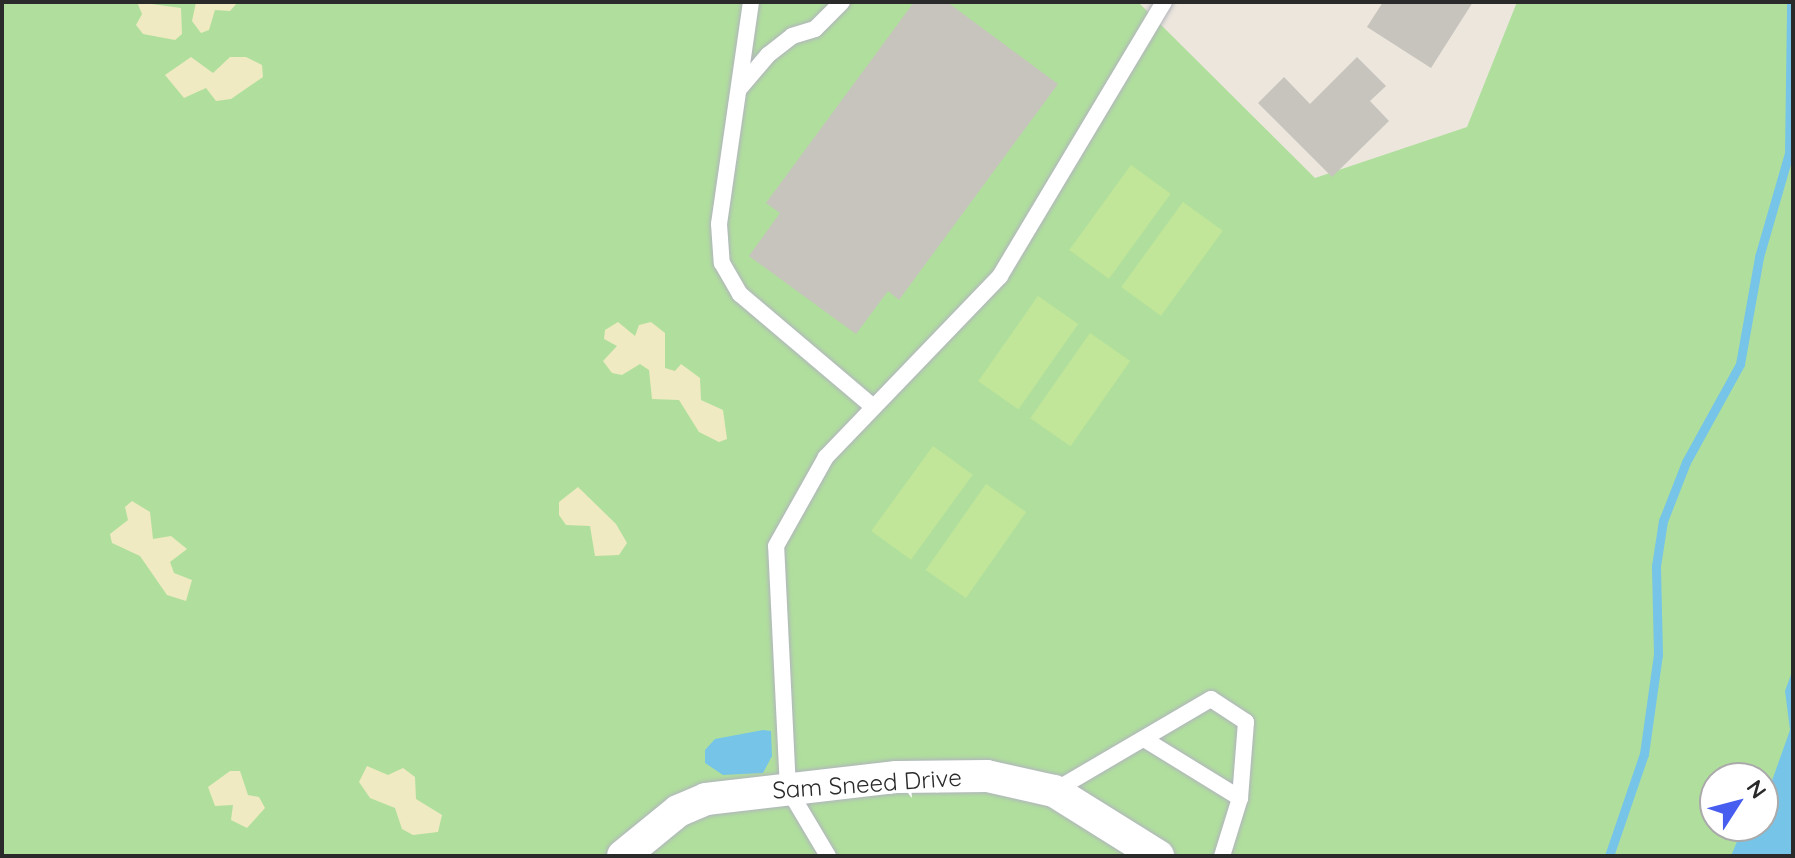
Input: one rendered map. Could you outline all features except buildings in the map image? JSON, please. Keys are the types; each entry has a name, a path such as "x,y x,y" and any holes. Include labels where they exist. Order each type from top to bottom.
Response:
{"street":[{"name":"Sam Sneed Drive","path":"623,856 678,811 706,799 788,789 987,776 1054,791 1158,856"}],"lane":[{"path":"751,2 719,224 722,263 740,294 871,405"},
{"path":"738,90 768,55 792,36 815,29 842,2"},
{"path":"828,856 788,789 776,546 826,457 871,405 957,327 1000,276 1164,2"},
{"path":"1054,791 1211,699 1246,722 1240,798 1222,856"},
{"path":"1144,739 1240,798"}],"green space":[{"path":"2,2 1138,2 1315,178 1467,127 1517,2 1793,2 1793,856 2,856"},
{"path":"1131,165 1171,194 1109,279 1069,250"},
{"path":"1183,202 1223,231 1161,316 1121,287"},
{"path":"1038,296 1078,324 1018,409 978,381"},
{"path":"1090,333 1130,361 1070,446 1030,418"},
{"path":"933,446 973,475 911,560 871,531"},
{"path":"986,484 1026,512 966,598 926,570"}],"sand":[{"path":"137,2 181,8 182,34 175,40 143,34 136,25 142,14"},
{"path":"196,2 238,2 230,11 215,10 209,30 201,33 192,21"},
{"path":"191,57 213,73 230,57 246,57 262,65 263,77 231,99 216,101 206,88 184,98 165,75"},
{"path":"618,322 635,336 639,325 651,322 665,333 665,368 675,371 681,364 700,378 701,400 723,410 727,439 719,442 699,432 679,400 652,399 649,370 640,364 622,375 612,373 603,361 617,346 604,339 605,330"},
{"path":"578,487 616,524 627,543 619,555 595,556 590,526 566,525 559,515 559,502"},
{"path":"132,501 150,512 153,539 171,536 187,549 170,562 174,573 192,580 186,601 167,595 140,556 112,543 110,534 128,520 125,507"},
{"path":"367,766 388,775 403,768 415,777 416,799 442,815 438,832 413,835 402,829 395,808 370,798 359,782"},
{"path":"230,771 240,771 248,795 259,797 265,808 247,828 231,820 233,805 215,806 208,787"}],"water":[{"path":"1793,669 1793,856 1731,856 1737,842 1779,842 1779,762 1790,730 1785,691"},
{"path":"771,731 772,756 763,773 723,775 705,763 705,750 715,739"}],"waterway":[{"path":"1609,856 1644,754 1658,655 1656,566 1663,521 1686,462 1740,364 1759,257 1789,153 1791,2"}]}
